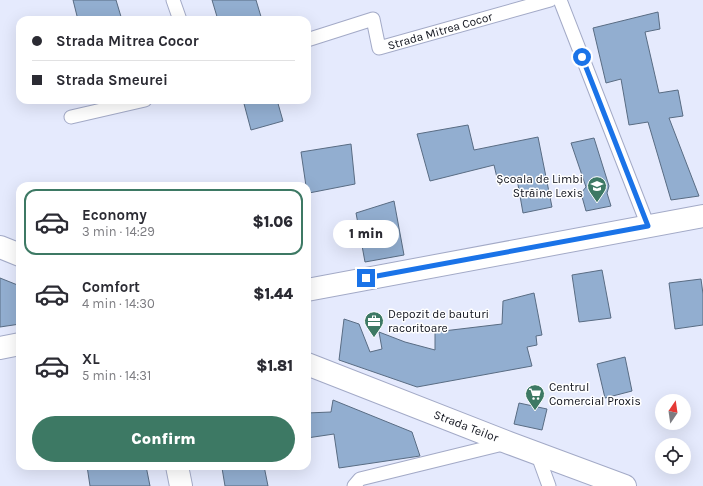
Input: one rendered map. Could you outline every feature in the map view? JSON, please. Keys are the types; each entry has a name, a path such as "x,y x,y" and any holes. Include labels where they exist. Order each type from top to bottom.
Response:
{"main road":[{"path":"311,289 703,216"},
{"path":"0,247 16,253"},
{"path":"0,348 16,345"},
{"name":"Strada Teilor","path":"311,366 509,443 625,486"},
{"path":"178,470 181,486"}],"lane":[{"path":"173,0 179,16"},
{"name":"Strada Mitrea Cocor","path":"311,39 373,19 379,48 550,0"},
{"path":"560,0 648,226"},
{"path":"71,117 128,104"},
{"path":"354,486 360,479 509,443"},
{"path":"537,453 549,486"}],"building":[{"path":"73,0 116,0 121,16 77,16"},
{"path":"212,0 256,0 261,16 217,16"},
{"path":"658,12 660,29 645,32 659,93 678,90 683,116 669,118 699,196 671,200 648,122 629,125 621,79 606,83 593,28"},
{"path":"244,104 278,104 283,121 251,130"},
{"path":"468,125 474,150 538,137 552,207 523,213 517,179 498,182 494,165 430,181 417,134"},
{"path":"594,138 609,186 607,193 611,206 586,211 581,193 586,187 571,143"},
{"path":"351,144 355,184 311,193 311,182 305,182 301,152"},
{"path":"394,201 404,255 365,262 356,213"},
{"path":"602,270 611,318 579,322 572,275"},
{"path":"0,278 16,284 16,325 0,327"},
{"path":"701,279 703,294 703,325 675,329 669,283"},
{"path":"534,293 542,335 536,336 537,345 527,347 532,366 417,387 339,360 344,319 359,324 370,352 382,349 379,332 405,342 435,350 435,332 502,324 503,301"},
{"path":"625,357 632,391 605,398 597,364"},
{"path":"333,400 412,432 420,456 339,468 334,434 311,437 311,413 331,412"},
{"path":"519,403 547,409 542,430 514,424"},
{"path":"88,470 147,470 150,486 90,486"},
{"path":"222,470 265,470 268,486 225,486"}],"place":[{"name":"Școala de Limbi Străine Lexis","path":"597,203"},
{"name":"Depozit de bauturi racoritoare","path":"374,338"},
{"name":"Centrul Comercial Proxis","path":"535,411"}],"route":[{"path":"366,278 648,226 582,57"}]}
